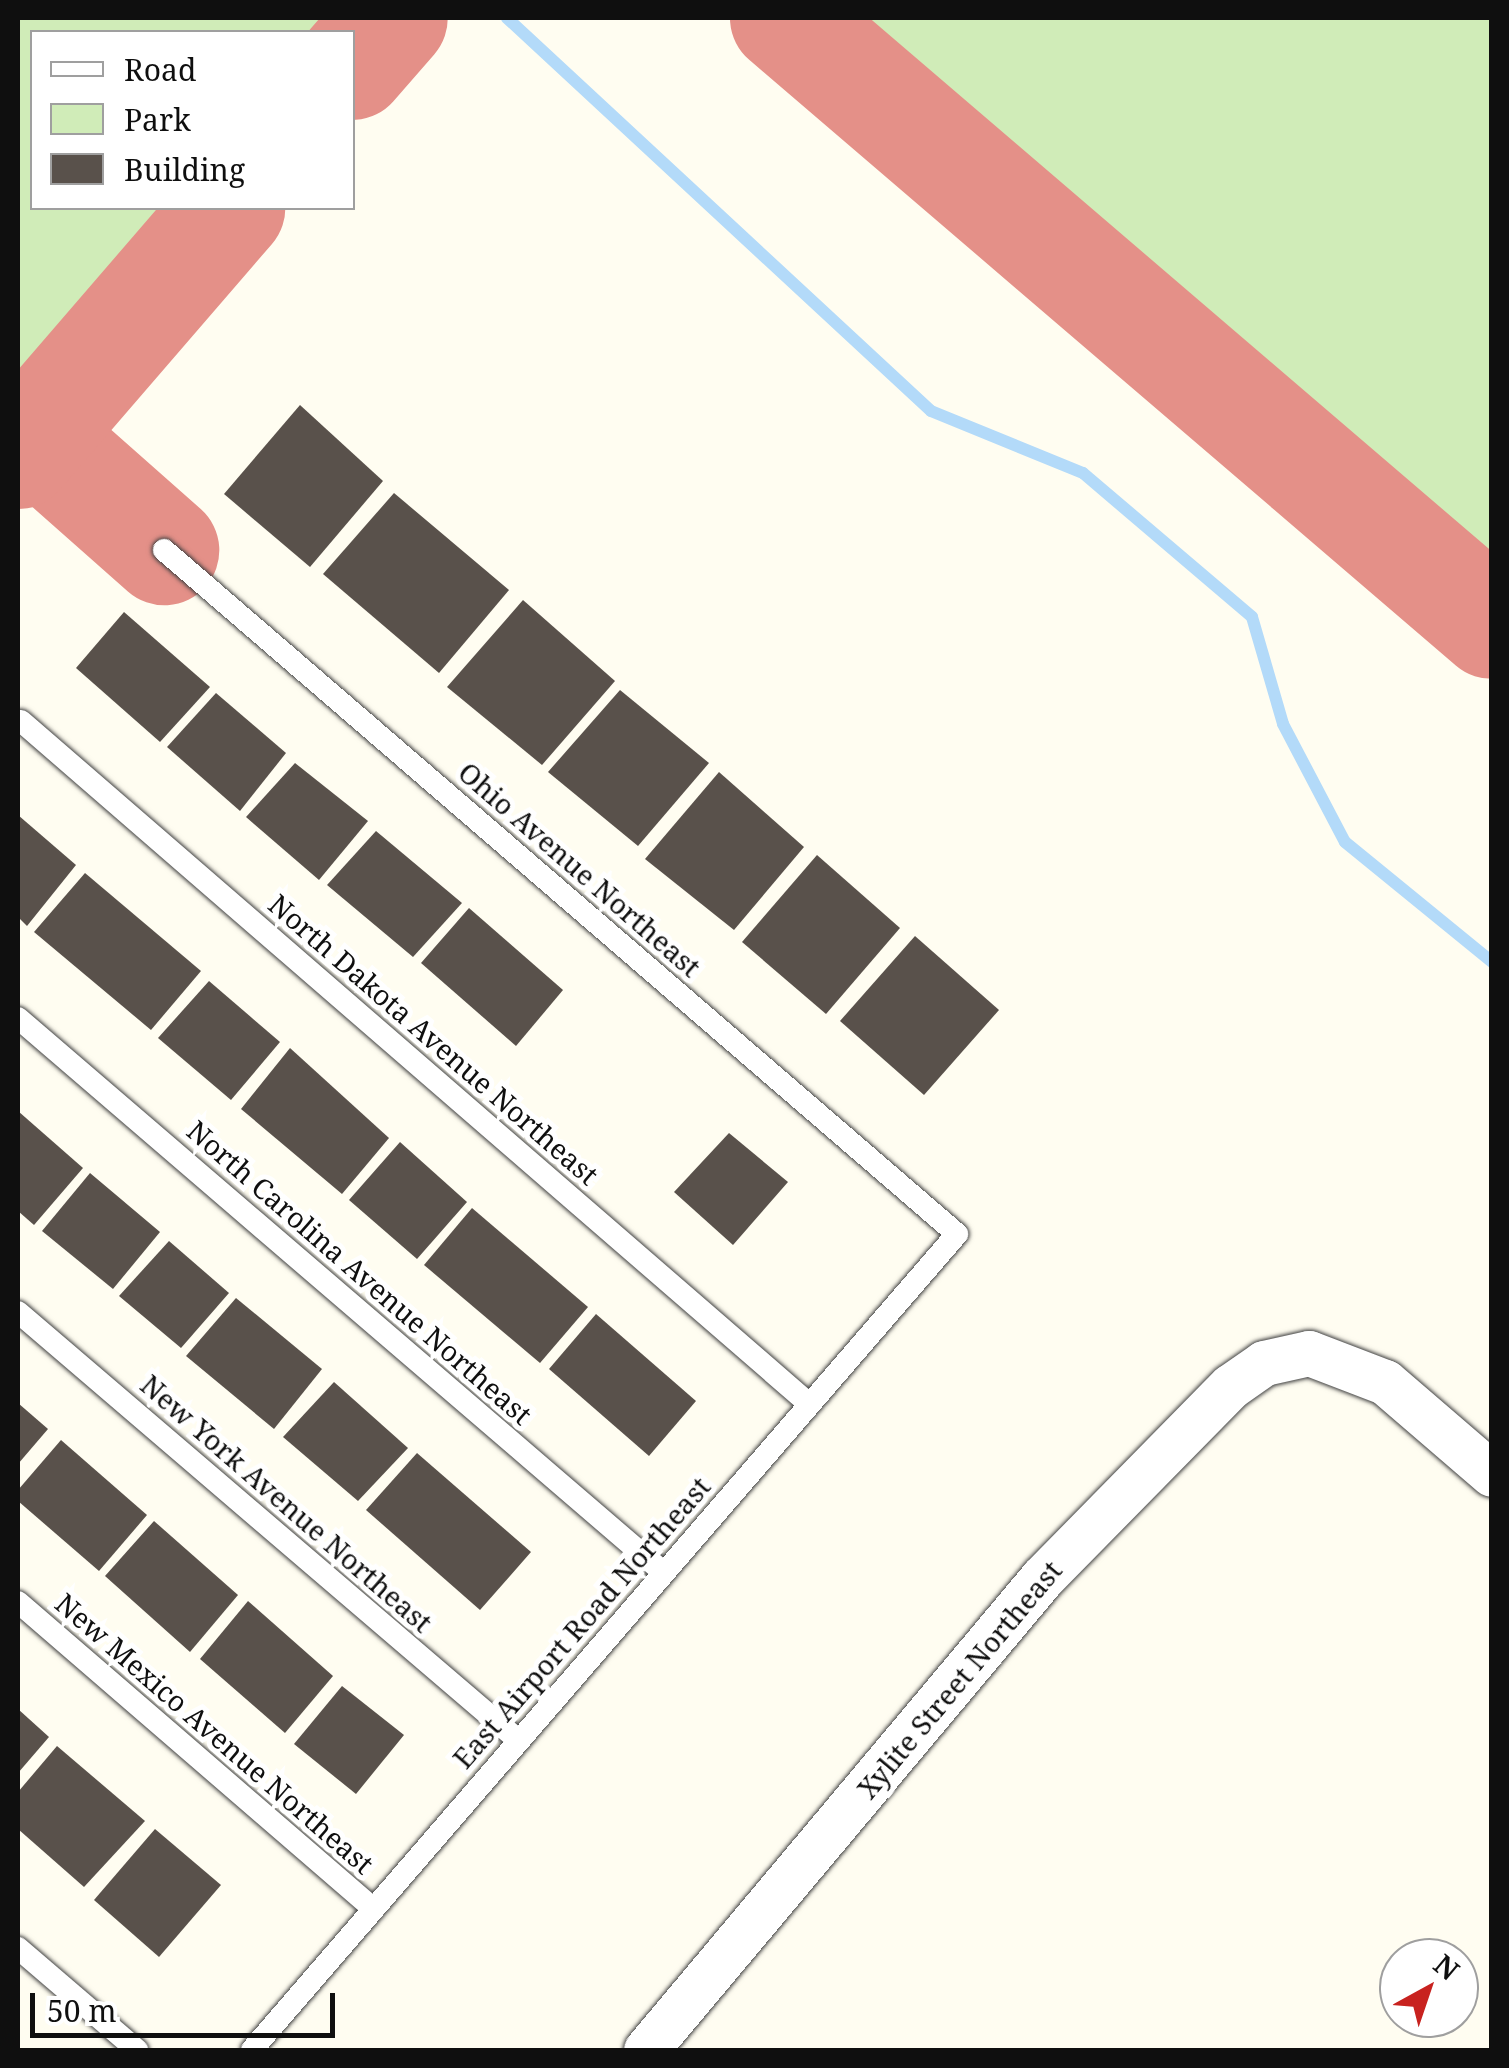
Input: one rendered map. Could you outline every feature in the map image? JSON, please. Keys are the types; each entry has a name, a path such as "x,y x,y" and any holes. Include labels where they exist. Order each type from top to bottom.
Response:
{"street":[{"name":"Xylite Street Northeast","path":"646,2050 1042,1578 1231,1386 1264,1363 1309,1353 1385,1382 1492,1474"}],"lane":[{"name":"Ohio Avenue Northeast","path":"164,550 957,1234"},
{"name":"North Dakota Avenue Northeast","path":"21,721 808,1402"},
{"name":"North Carolina Avenue Northeast","path":"18,1018 663,1572"},
{"name":"East Airport Road Northeast","path":"252,2050 957,1234"},
{"name":"New York Avenue Northeast","path":"18,1312 518,1740"},
{"name":"New Mexico Avenue Northeast","path":"18,1602 374,1909"},
{"path":"18,1948 137,2050"}],"green space":[{"path":"18,18 341,18 330,30 30,30 30,210 176,210 18,395"},
{"path":"841,18 1491,18 1491,576"}],"building":[{"path":"300,405 383,481 310,567 224,494"},
{"path":"394,493 509,590 439,673 323,574"},
{"path":"523,600 615,681 542,765 447,687"},
{"path":"124,612 210,687 160,742 76,668"},
{"path":"620,690 709,763 638,846 548,772"},
{"path":"216,693 286,753 240,811 167,747"},
{"path":"295,763 368,821 319,880 246,817"},
{"path":"719,772 804,847 734,930 645,859"},
{"path":"18,815 76,865 27,926 18,917"},
{"path":"376,831 462,903 413,957 327,885"},
{"path":"817,855 900,928 826,1014 742,942"},
{"path":"85,873 201,971 151,1030 34,932"},
{"path":"469,908 563,990 516,1046 421,963"},
{"path":"915,936 999,1010 924,1095 840,1021"},
{"path":"209,981 280,1042 231,1100 158,1038"},
{"path":"290,1048 389,1138 342,1194 241,1109"},
{"path":"18,1111 83,1168 34,1225 18,1211"},
{"path":"729,1133 788,1182 733,1245 674,1192"},
{"path":"400,1142 467,1202 417,1259 349,1200"},
{"path":"90,1173 160,1232 113,1289 42,1231"},
{"path":"472,1208 588,1307 540,1363 424,1265"},
{"path":"169,1241 229,1293 181,1348 119,1296"},
{"path":"236,1298 322,1369 274,1429 186,1356"},
{"path":"596,1314 696,1401 649,1456 549,1369"},
{"path":"334,1382 408,1448 358,1501 283,1437"},
{"path":"18,1403 48,1429 18,1464"},
{"path":"61,1440 147,1515 99,1571 18,1501 18,1490"},
{"path":"417,1453 531,1552 480,1610 366,1510"},
{"path":"154,1521 238,1595 190,1652 105,1576"},
{"path":"248,1601 333,1676 285,1733 200,1659"},
{"path":"342,1686 404,1735 356,1794 294,1744"},
{"path":"18,1709 49,1737 18,1773"},
{"path":"57,1746 145,1821 84,1887 18,1829 18,1792"},
{"path":"155,1829 221,1885 159,1957 94,1900"}],"waterway":[{"path":"507,18 931,411 1083,473 1252,617 1283,724 1345,842 1492,962"}],"taxiway":[{"path":"355,62 393,18"},
{"path":"785,18 1492,624"},
{"path":"18,454 228,210"},
{"path":"34,435 164,550"}]}
